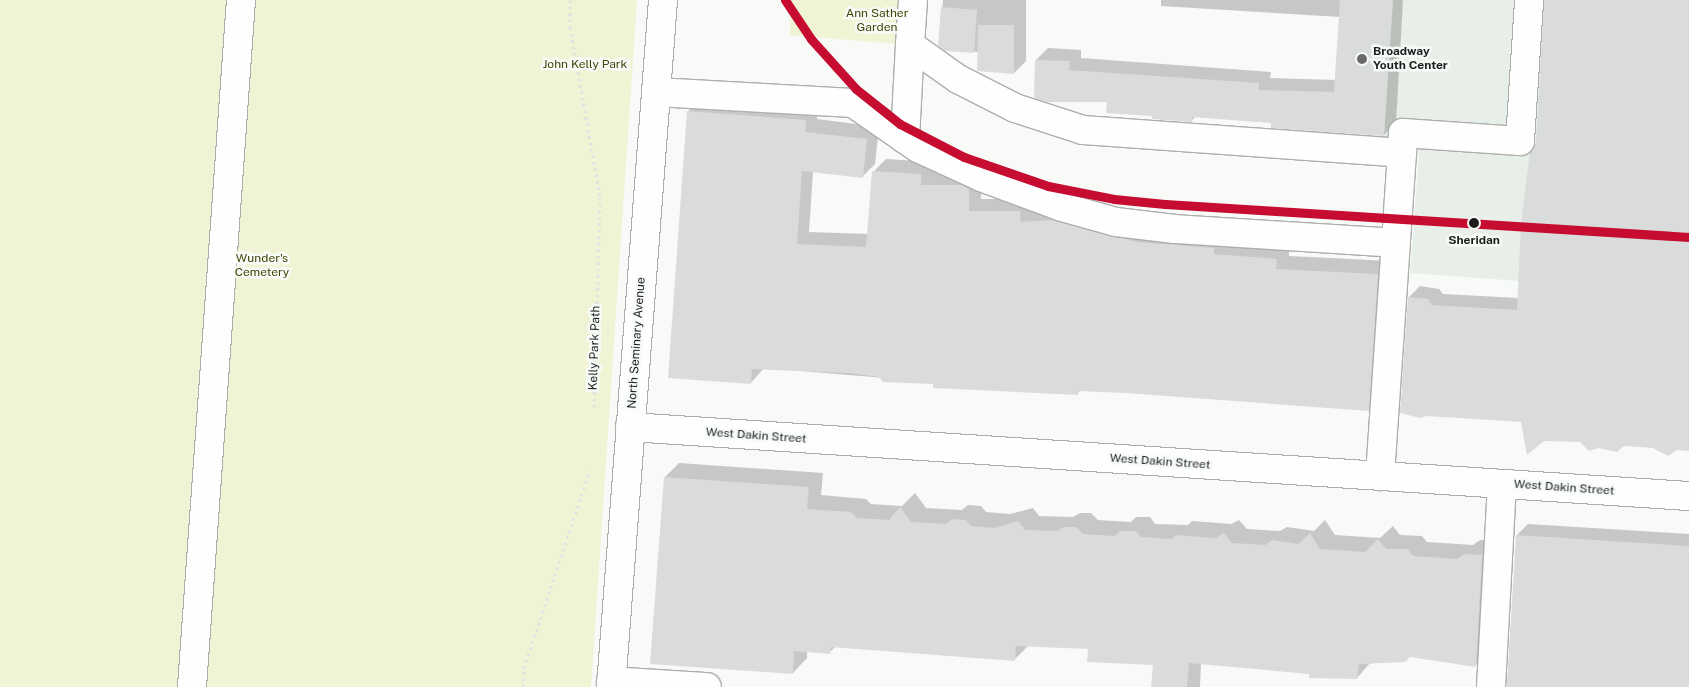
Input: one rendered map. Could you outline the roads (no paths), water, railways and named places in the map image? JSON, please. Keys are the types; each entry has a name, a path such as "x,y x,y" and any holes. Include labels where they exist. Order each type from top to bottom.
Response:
{"street":[{"path":"192,687 241,0"},
{"name":"North Seminary Avenue","path":"611,684 663,0"},
{"path":"905,139 913,0"},
{"path":"1380,476 1403,133 1520,141 1529,0"},
{"path":"910,45 958,79 1015,108 1083,130 1402,153"},
{"path":"656,92 853,103 905,139 981,177 1062,207 1116,222 1175,229 1396,243"},
{"name":"West Dakin Street","path":"630,428 1689,496"},
{"path":"1491,687 1502,484"},
{"path":"611,684 708,687"}],"place":[{"name":"Broadway Youth Center","path":"1362,59"},
{"name":"Sheridan","path":"1474,223"}],"park label":[{"name":"Ann Sather Garden","path":"877,21"},
{"name":"John Kelly Park","path":"585,65"},
{"name":"Wunder's Cemetery","path":"262,266"}]}
